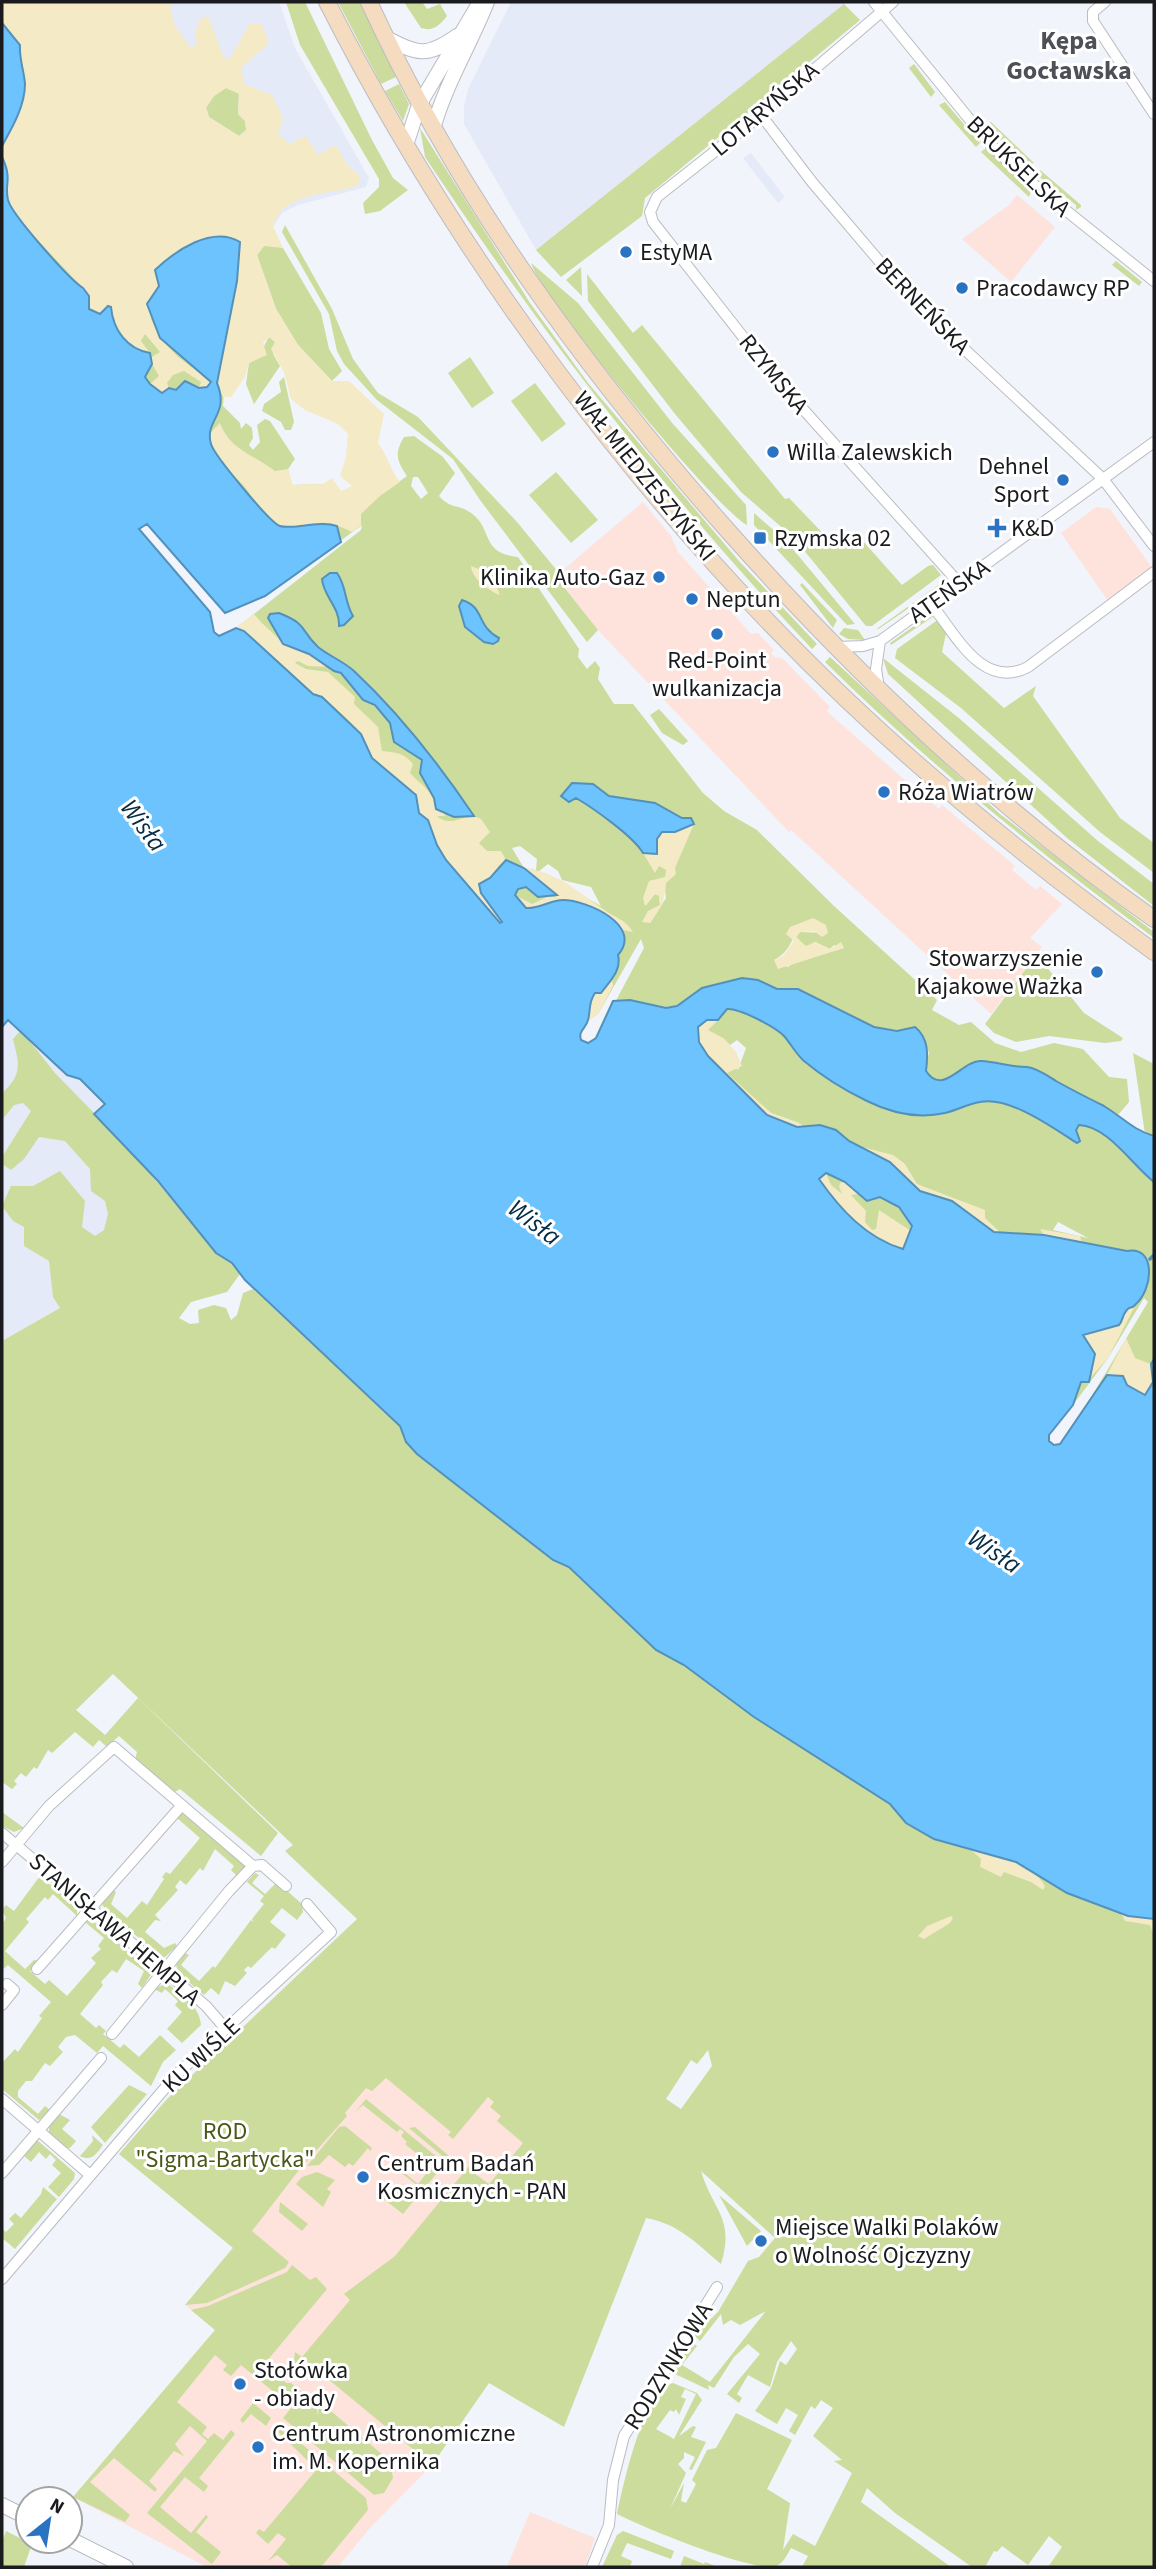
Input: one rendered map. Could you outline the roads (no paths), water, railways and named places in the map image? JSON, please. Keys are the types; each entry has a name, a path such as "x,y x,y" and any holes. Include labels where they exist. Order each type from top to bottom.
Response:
{"main road":[{"name":"WAŁ MIEDZESZYŃSKI","path":"327,2 406,145 473,250 542,347 623,453 730,579 846,699 930,775 1067,887 1154,952"},
{"name":"WAŁ MIEDZESZYŃSKI","path":"369,2 419,105 526,277 609,391 747,553 879,688 996,796 1154,919"}],"street":[{"path":"406,145 419,105 480,2"},
{"path":"433,129 442,102 471,43 487,2"},
{"name":"BRUKSELSKA","path":"874,2 988,142 1023,176 1153,279"},
{"name":"LOTARYŃSKA","path":"653,222 650,212 657,197 761,115 893,2"},
{"path":"1105,2 1093,12 1093,21 1154,114"},
{"path":"386,38 423,53 458,36"},
{"name":"BERNEŃSKA","path":"761,115 853,232 899,283 1040,422 1103,479 1154,546"},
{"name":"RZYMSKA","path":"653,222 776,379 959,583"},
{"name":"ATEŃSKA","path":"837,647 863,646 880,640 1154,442"},
{"path":"931,604 955,634 957,642 993,671 1010,674 1028,667 1154,572"},
{"path":"879,688 876,669 880,640"},
{"path":"2,1862 49,1806 114,1747 253,1866"},
{"path":"37,1969 182,1805"},
{"name":"STANISŁAWA HEMPLA","path":"2,1832 164,1969 206,2006 225,2028"},
{"path":"112,2034 229,1891 253,1866 262,1865 286,1886"},
{"name":"KU WIŚLE","path":"2,2279 177,2074 225,2028 265,1996 331,1932 307,1905"},
{"path":"2,2005 14,1990 7,1984"},
{"path":"2,2173 101,2059"},
{"path":"2,2099 90,2175"},
{"name":"RODZYNKOWA","path":"592,2567 609,2525 613,2480 624,2437 717,2287"},
{"path":"84,2546 126,2567"}],"water":[{"path":"2,23 20,45 25,84 20,109 2,146"},
{"name":"Wisła","path":"2,157 8,176 8,200 19,219 66,273 83,288 89,296 89,309 100,314 108,306 111,307 118,331 128,343 150,353 152,364 145,377 162,393 169,388 176,390 185,381 199,388 207,387 211,382 160,338 147,304 159,286 155,270 183,248 206,238 229,238 240,242 237,281 217,383 221,403 211,429 211,444 232,474 274,522 285,527 322,524 337,526 341,542 265,596 225,613 147,524 139,529 210,612 214,632 219,636 236,628 244,631 361,734 372,758 416,795 419,813 428,820 446,860 500,923 502,922 481,893 479,884 490,878 506,860 524,868 557,895 538,897 526,887 518,889 515,895 526,908 558,900 573,901 597,909 618,924 624,934 624,944 618,955 617,970 601,993 595,993 581,1040 588,1043 596,1038 613,1001 630,1000 666,1008 677,1006 702,988 742,978 758,980 777,989 798,989 874,1027 897,1031 915,1027 925,1042 926,1071 932,1078 946,1079 974,1062 981,1061 1031,1068 1154,1136 1154,1182 1110,1139 1090,1127 1079,1125 1076,1130 1080,1141 1077,1143 1018,1108 992,1101 935,1115 895,1112 867,1101 826,1078 801,1058 780,1032 748,1015 727,1009 718,1020 707,1020 698,1027 699,1042 708,1056 767,1115 797,1127 820,1125 836,1130 849,1141 890,1162 920,1191 952,1201 994,1232 1044,1235 1136,1251 1147,1261 1149,1270 1146,1289 1135,1305 1126,1311 1119,1325 1083,1335 1095,1354 1089,1382 1081,1382 1073,1405 1049,1435 1049,1441 1054,1445 1060,1444 1107,1375 1123,1376 1127,1385 1145,1395 1153,1382 1151,1364 1154,1359 1154,1919 1128,1916 1067,1893 1016,1862 934,1839 906,1823 890,1804 754,1717 684,1665 656,1650 569,1567 553,1560 417,1454 406,1442 400,1426 245,1280 232,1263 216,1253 158,1181 94,1114 105,1104 80,1079 67,1075 8,1020 2,1027","holes":["826,1173 845,1182 867,1201 880,1197 899,1207 912,1226 903,1249 877,1238 855,1221 819,1179"]},
{"path":"330,573 337,573 340,578 353,616 344,625 339,626 337,613 323,585 322,579"},
{"path":"462,600 474,607 487,628 499,638 498,641 493,644 484,642 465,627 459,606"},
{"path":"279,613 300,624 318,647 350,667 371,687 418,740 474,816 454,817 436,809 434,798 420,773 422,760 394,742 390,723 375,705 363,700 341,673 309,654 283,644 268,618 270,614"},
{"path":"572,783 593,784 609,796 655,803 682,818 691,818 694,824 675,832 662,832 657,839 657,854 643,853 622,831 592,808 576,798 569,802 561,796"}],"waterway":[{"path":"1150,1259 1154,1255"}],"place":[{"name":"EstyMA","path":"626,252"},
{"name":"Pracodawcy RP","path":"962,288"},
{"name":"Willa Zalewskich","path":"773,452"},
{"name":"Dehnel Sport","path":"1063,480"},
{"name":"K&D","path":"997,528"},
{"name":"Rzymska 02","path":"760,538"},
{"name":"Klinika Auto-Gaz","path":"659,577"},
{"name":"Neptun","path":"692,599"},
{"name":"Red-Point wulkanizacja","path":"717,634"},
{"name":"Róża Wiatrów","path":"884,792"},
{"name":"Stowarzyszenie Kajakowe Ważka","path":"1097,972"},
{"name":"Centrum Badań Kosmicznych - PAN","path":"363,2177"},
{"name":"Miejsce Walki Polaków o Wolność Ojczyzny","path":"761,2241"},
{"name":"Stołówka - obiady","path":"240,2384"},
{"name":"Centrum Astronomiczne im. M. Kopernika","path":"258,2447"}],"district":[{"name":"Kępa Gocławska","path":"1069,55"}],"park label":[{"name":"ROD \"Sigma-Bartycka\"","path":"225,2145"}]}
